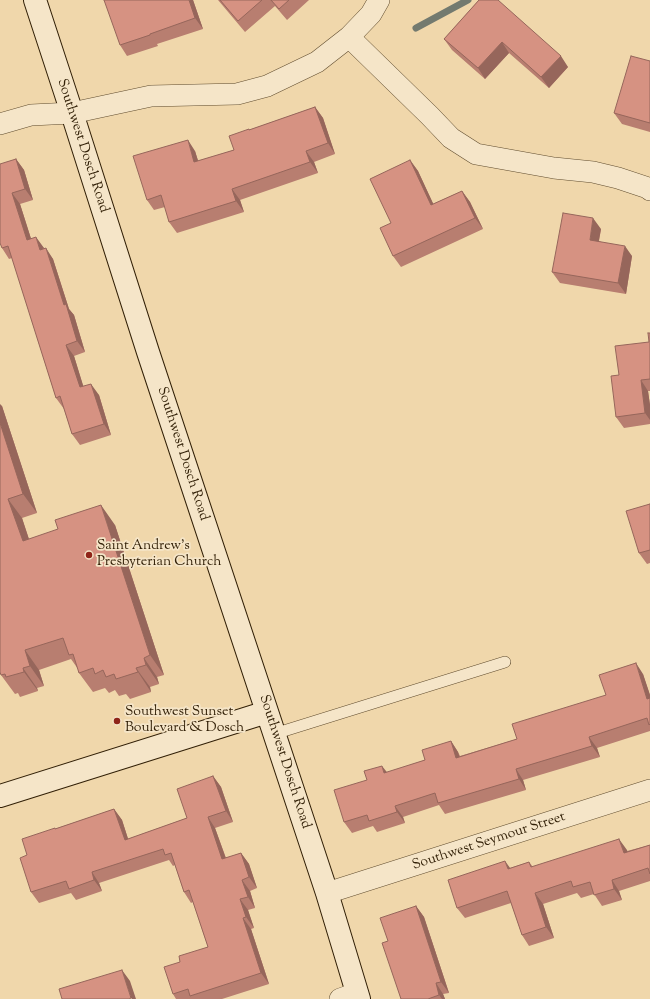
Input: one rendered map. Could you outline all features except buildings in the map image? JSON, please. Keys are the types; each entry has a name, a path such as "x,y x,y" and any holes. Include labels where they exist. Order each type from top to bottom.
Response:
{"street":[{"name":"Southwest Dosch Road","path":"35,0 148,352 328,893 352,997"},
{"path":"0,124 31,115 72,113 151,96 237,94 267,86 317,62 349,37 371,14 380,0"},
{"path":"349,37 451,138 476,154 554,168 593,172 618,178 650,190"},
{"path":"0,796 267,712"},
{"name":"Southwest Seymour Street","path":"328,893 650,790"}],"lane":[{"path":"274,734 504,662"}],"waterway":[{"path":"416,28 468,0"}],"place":[{"name":"Saint Andrew's Presbyterian Church","path":"89,555"},
{"name":"Southwest Sunset Boulevard & Dosch","path":"117,721"}]}
